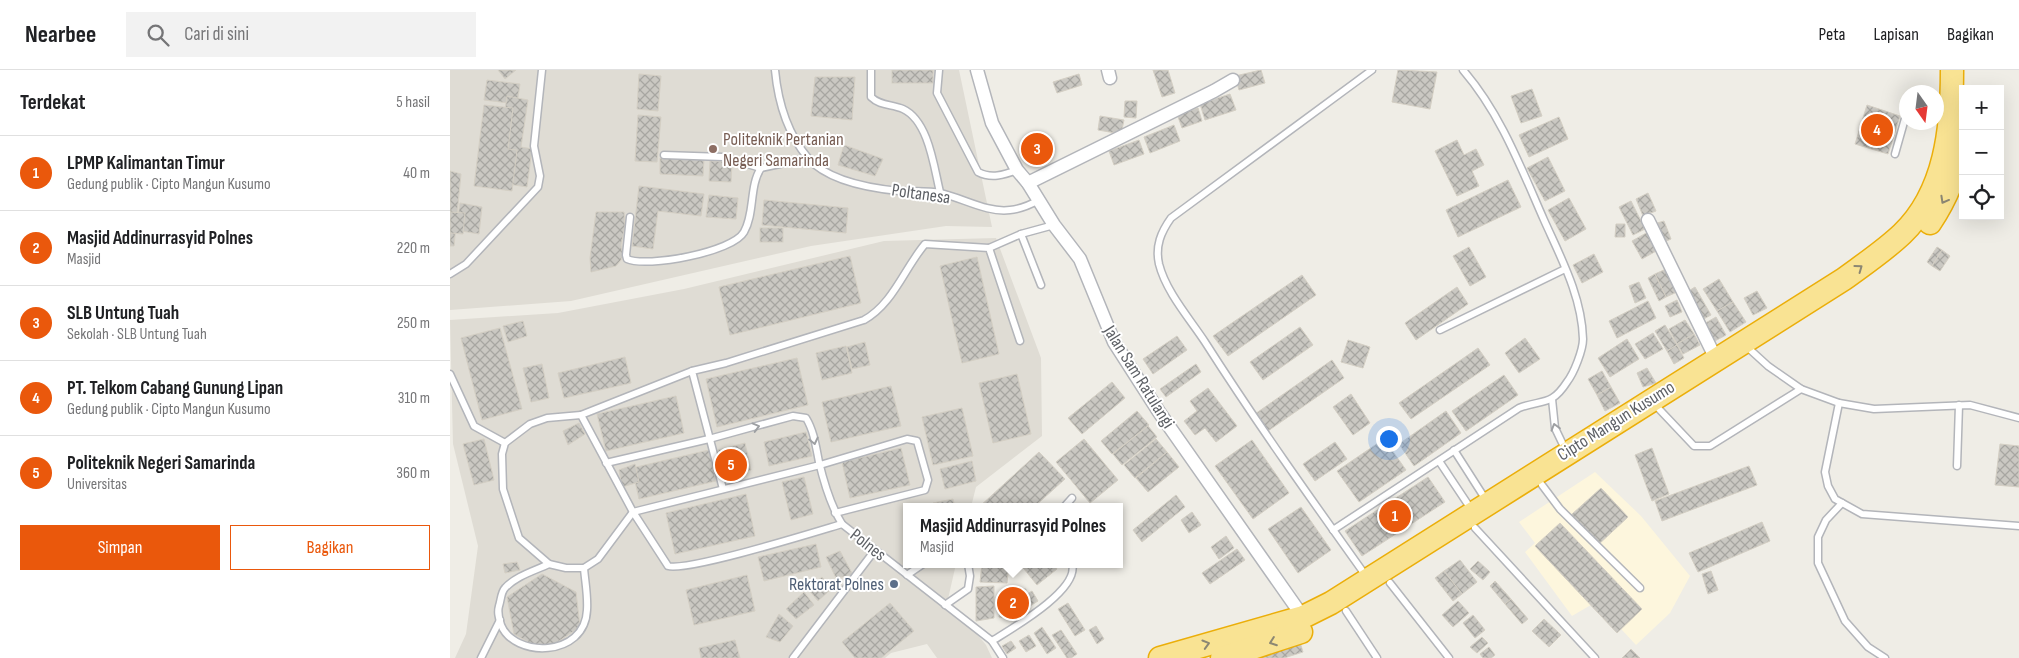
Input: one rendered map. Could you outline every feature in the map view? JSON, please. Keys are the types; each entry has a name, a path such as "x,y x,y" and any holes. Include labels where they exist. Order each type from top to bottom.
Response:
{"highway":[{"name":"Cipto Mangun Kusumo","path":"1160,658 1237,651 1316,626 1346,611 1379,581 1567,452 1659,409 1747,347 1857,288 1913,244 1945,200 1954,181 1952,70"},
{"path":"1965,70 1965,85"},
{"name":"Cipto Mangun Kusumo","path":"1479,514 1542,485 1615,430 1716,359 1747,347"},
{"name":"Cipto Mangun Kusumo","path":"1237,651 1379,581"}],"street":[{"name":"Jalan Sam Ratulangi","path":"977,70 992,123 1016,170 1028,183 1054,224 1080,259 1114,342 1159,412 1303,617"},
{"path":"1028,183 1233,80"},
{"path":"1648,220 1716,359"}],"lane":[{"path":"450,274 466,264 538,187 540,176 534,146 542,70"},
{"name":"Poltanesa","path":"775,70 785,120 794,141 816,168 835,177 855,182 898,191 940,192 976,205 1009,211 1026,207 1039,200"},
{"path":"872,70 871,97 876,102 904,109 917,121 929,144 940,192"},
{"path":"939,70 937,93 978,172 992,176 1004,175 1016,170"},
{"path":"1372,70 1171,218 1162,231 1158,246 1159,262 1163,276 1259,428 1333,530 1449,658"},
{"path":"1333,530 1519,408 1530,403 1542,404 1552,399 1568,382 1583,342 1576,298 1506,133 1476,84 1463,70"},
{"path":"1895,154 1902,130"},
{"path":"664,155 723,157 761,168 808,158"},
{"path":"630,217 627,259 632,261 660,260 712,251 735,242 744,232 754,195 756,176 761,168"},
{"path":"549,564 519,538 503,489 502,454 506,444 530,424 547,418 581,415 692,371 726,363 864,320 875,314 894,291 925,244 989,248 1022,234 1054,224"},
{"path":"1022,234 1041,285"},
{"path":"989,248 1020,341"},
{"path":"1440,330 1565,269"},
{"path":"1747,347 1768,366 1801,389 1839,403 1874,409 1970,405 2019,418"},
{"path":"692,371 723,489"},
{"path":"450,374 474,426 506,444"},
{"path":"1659,409 1694,446 1710,446 1801,389"},
{"path":"1552,399 1555,428 1567,452"},
{"path":"1839,403 1824,472 1828,486 1835,499 1862,514 2019,526"},
{"path":"1957,466 1959,405"},
{"path":"581,415 633,512 668,566 677,568 842,524"},
{"name":"Polnes","path":"709,440 793,416 806,418 811,427 820,465 842,524 992,641 1003,658"},
{"path":"584,568 588,611 581,634 565,650 543,656 520,650 504,634 500,620 498,612 504,589 516,579 549,564 584,568 598,559 633,512 820,465 907,439 917,441 928,480 925,490 836,512"},
{"path":"606,463 709,440"},
{"path":"1454,450 1479,514"},
{"path":"1439,461 1479,514 1595,658"},
{"path":"1542,485 1560,509 1640,588"},
{"path":"1068,503 1072,498"},
{"path":"1842,503 1826,520 1818,537 1818,563 1845,621 1868,647 1885,658"},
{"path":"792,658 875,550"},
{"path":"907,576 918,568"},
{"path":"945,605 968,590 969,568"},
{"path":"992,641 1041,609 1068,584 1073,568"},
{"path":"1346,611 1377,658"},
{"path":"481,658 500,620"}],"shaded area":[{"name":"Politeknik Pertanian Negeri Samarinda","path":"450,70 959,70 992,227 946,226 811,246 571,301 450,310"},
{"path":"996,238 1041,358 1042,436 976,487 972,503 903,503 903,568 955,568 948,599 986,645 992,658 937,658 927,644 891,653 885,658 455,658 466,634 478,546 453,444 450,320 558,313 684,289 884,241"},
{"path":"1595,472 1641,516 1690,576 1670,613 1636,645 1596,602 1572,616 1525,552 1535,543 1519,522"}],"building":[{"path":"498,70 516,70 505,79"},
{"path":"892,70 933,70 933,83 892,83"},
{"path":"1153,70 1168,70 1175,93 1162,97"},
{"path":"1261,70 1265,83 1239,90 1235,76"},
{"path":"1398,70 1437,72 1430,109 1392,102"},
{"path":"639,74 661,76 658,111 637,109"},
{"path":"1079,74 1082,85 1057,93 1053,82"},
{"path":"815,77 855,77 852,120 811,116"},
{"path":"487,80 520,84 517,104 484,100"},
{"path":"1532,89 1542,116 1521,123 1511,96"},
{"path":"1230,94 1236,110 1205,120 1200,104"},
{"path":"507,96 528,100 521,147 532,149 527,187 495,182"},
{"path":"1125,101 1137,101 1136,118 1124,117"},
{"path":"484,105 513,108 508,149 517,150 512,191 474,186"},
{"path":"1867,105 1899,116 1888,154 1855,144"},
{"path":"1198,108 1202,121 1182,128 1177,114"},
{"path":"638,115 661,117 657,162 635,161"},
{"path":"1100,116 1124,120 1121,134 1098,130"},
{"path":"1559,117 1568,139 1529,157 1519,135"},
{"path":"1174,125 1180,141 1150,153 1144,137"},
{"path":"1040,135 1048,159 1034,163 1027,139"},
{"path":"1139,140 1144,154 1114,165 1109,151"},
{"path":"1457,140 1464,155 1476,149 1484,165 1472,171 1479,186 1457,196 1435,151"},
{"path":"844,145 883,159 875,176 838,165"},
{"path":"1548,157 1565,191 1545,201 1527,168"},
{"path":"660,158 704,159 703,176 660,174"},
{"path":"710,161 732,162 731,182 709,181"},
{"path":"450,171 461,174 454,246 450,246"},
{"path":"1508,180 1521,207 1458,237 1446,210"},
{"path":"639,186 704,194 701,216 658,211 653,249 632,246"},
{"path":"1648,193 1656,211 1643,216 1636,199"},
{"path":"709,195 738,198 736,219 706,217"},
{"path":"1569,198 1586,229 1565,241 1548,210"},
{"path":"764,200 848,208 846,233 762,225"},
{"path":"1631,201 1645,229 1633,235 1619,207"},
{"path":"460,203 482,207 479,234 456,230"},
{"path":"450,212 465,213 463,234 450,233"},
{"path":"596,212 624,212 625,226 621,245 623,255 616,266 591,272 590,258"},
{"path":"1664,221 1671,239 1662,243 1654,224"},
{"path":"1616,224 1625,224 1625,237 1615,237"},
{"path":"760,228 783,228 783,242 760,242"},
{"path":"1648,232 1658,250 1642,259 1632,241"},
{"path":"1469,247 1486,277 1470,286 1453,256"},
{"path":"1937,247 1942,250 1932,266 1927,262"},
{"path":"1942,250 1950,256 1940,271 1932,266"},
{"path":"1594,254 1603,272 1582,283 1573,265"},
{"path":"850,256 861,303 730,335 719,287"},
{"path":"977,257 999,354 962,363 940,266"},
{"path":"1666,269 1677,292 1666,297 1655,274"},
{"path":"1655,274 1666,297 1659,301 1648,278"},
{"path":"1302,275 1316,295 1228,356 1213,336"},
{"path":"1719,279 1733,302 1717,311 1703,289"},
{"path":"1639,282 1646,298 1635,303 1629,286"},
{"path":"1457,287 1468,304 1416,340 1405,323"},
{"path":"1695,287 1711,315 1700,321 1684,294"},
{"path":"1757,291 1767,308 1753,315 1744,298"},
{"path":"1677,300 1682,312 1670,317 1665,306"},
{"path":"1648,301 1656,318 1617,338 1609,321"},
{"path":"1733,302 1746,322 1730,332 1717,311"},
{"path":"1716,317 1726,335 1713,342 1702,325"},
{"path":"1685,320 1694,334 1677,344 1669,329"},
{"path":"523,321 527,336 508,342 503,326"},
{"path":"1665,325 1677,345 1667,351 1655,331"},
{"path":"1300,327 1313,345 1263,380 1250,362"},
{"path":"500,328 522,409 482,420 461,338"},
{"path":"1653,333 1663,349 1645,359 1635,344"},
{"path":"1694,334 1700,345 1683,354 1677,344"},
{"path":"1177,336 1187,350 1153,374 1143,359"},
{"path":"1525,338 1540,359 1519,373 1505,353"},
{"path":"1627,339 1639,359 1610,377 1598,358"},
{"path":"1348,340 1370,347 1363,368 1341,362"},
{"path":"865,342 870,365 852,369 847,347"},
{"path":"1677,345 1684,358 1674,364 1667,351"},
{"path":"846,346 852,373 822,380 816,353"},
{"path":"1478,348 1490,365 1411,419 1399,403"},
{"path":"625,357 631,383 564,398 558,373"},
{"path":"797,358 808,405 717,427 706,379"},
{"path":"1332,360 1344,378 1268,431 1255,414"},
{"path":"542,364 549,398 531,402 523,368"},
{"path":"1196,364 1201,372 1166,397 1160,389"},
{"path":"1647,368 1656,383 1643,387 1637,373"},
{"path":"1602,371 1611,387 1597,395 1588,379"},
{"path":"1017,374 1031,434 993,443 979,383"},
{"path":"1504,375 1518,395 1466,431 1452,411"},
{"path":"1112,382 1125,398 1082,434 1068,418"},
{"path":"891,386 901,426 831,442 822,402"},
{"path":"1611,387 1620,403 1605,411 1597,395"},
{"path":"1208,388 1237,426 1216,442 1205,428 1195,435 1184,421 1197,411 1190,401"},
{"path":"1351,394 1370,423 1353,435 1333,407"},
{"path":"676,396 684,433 606,451 597,414"},
{"path":"962,408 973,456 933,465 922,417"},
{"path":"1137,411 1149,425 1112,454 1101,441"},
{"path":"1446,411 1461,433 1414,466 1399,444"},
{"path":"579,423 585,434 568,445 563,431"},
{"path":"1148,426 1157,437 1122,465 1113,454"},
{"path":"806,432 812,456 769,466 764,442"},
{"path":"484,439 494,480 474,485 463,444"},
{"path":"1084,439 1118,480 1090,503 1056,462"},
{"path":"1156,439 1167,452 1135,478 1124,465"},
{"path":"1384,439 1406,470 1359,502 1337,471"},
{"path":"1252,440 1289,493 1253,519 1215,466"},
{"path":"1335,442 1347,459 1315,481 1303,464"},
{"path":"745,443 751,470 724,476 718,450"},
{"path":"2000,444 2019,446 2019,487 1995,485"},
{"path":"901,448 910,485 850,498 842,462"},
{"path":"1652,448 1669,494 1652,501 1635,455"},
{"path":"709,450 716,481 639,499 632,468"},
{"path":"1039,452 1065,479 1038,503 983,503"},
{"path":"1167,452 1179,467 1148,492 1136,478"},
{"path":"972,461 976,481 945,489 940,469"},
{"path":"635,464 639,482 622,487 619,470"},
{"path":"1749,466 1757,485 1662,521 1655,501"},
{"path":"804,477 813,514 791,520 782,482"},
{"path":"1428,477 1445,502 1362,556 1345,531"},
{"path":"1601,488 1628,517 1598,545 1571,515"},
{"path":"746,494 755,536 675,554 666,513"},
{"path":"1176,495 1185,507 1142,542 1133,530"},
{"path":"953,499 954,503 933,503"},
{"path":"1301,507 1331,550 1298,573 1268,529"},
{"path":"1192,512 1201,525 1189,533 1181,520"},
{"path":"1762,522 1770,541 1698,572 1689,553"},
{"path":"1560,523 1642,609 1617,633 1535,546"},
{"path":"1226,536 1234,548 1219,559 1211,547"},
{"path":"816,544 821,567 764,581 758,557"},
{"path":"1237,549 1245,560 1210,584 1202,573"},
{"path":"840,551 853,575 836,578 826,557"},
{"path":"1460,560 1477,582 1462,594 1444,571"},
{"path":"1478,561 1490,572 1483,580 1470,569"},
{"path":"517,562 520,570 505,573 503,564"},
{"path":"982,568 1009,568 1007,583 980,582"},
{"path":"1023,568 1056,568 1057,569 1037,585"},
{"path":"1444,571 1462,594 1453,601 1435,578"},
{"path":"1711,571 1718,590 1708,594 1702,574"},
{"path":"542,574 576,592 580,627 544,651 514,634 507,597"},
{"path":"747,575 755,611 694,625 686,590"},
{"path":"822,577 832,588 818,601 808,589"},
{"path":"1495,581 1511,599 1505,604 1490,586"},
{"path":"994,586 994,618 976,621 976,587"},
{"path":"1004,589 1026,589 1023,621 999,617"},
{"path":"1032,591 1038,601 1030,606 1024,596"},
{"path":"804,592 814,605 796,619 786,609"},
{"path":"1511,599 1528,619 1522,624 1505,604"},
{"path":"1458,601 1469,613 1453,627 1442,615"},
{"path":"890,603 914,631 881,658 855,658 842,642"},
{"path":"1068,603 1085,630 1075,636 1058,609"},
{"path":"779,614 793,626 780,642 766,637"},
{"path":"1473,615 1485,630 1475,638 1463,623"},
{"path":"1544,619 1561,635 1549,647 1532,631"},
{"path":"1096,626 1104,639 1097,644 1089,630"},
{"path":"1042,627 1056,648 1047,654 1034,633"},
{"path":"1061,630 1077,654 1071,658 1067,658 1052,635"},
{"path":"1029,635 1036,646 1026,652 1019,641"},
{"path":"1482,637 1488,643 1477,653 1470,647"},
{"path":"1299,639 1303,652 1284,658 1253,658"},
{"path":"735,640 740,658 701,658 699,648"},
{"path":"1011,641 1016,648 1007,654 1002,646"},
{"path":"1489,647 1495,655 1491,658 1483,658 1480,654"},
{"path":"1631,649 1640,658 1622,658"}],"place":[{"name":"PT. Telkom Cabang Gunung Lipan","path":"1877,130"},
{"name":"Politeknik Pertanian Negeri Samarinda","path":"713,149"},
{"name":"SLB Untung Tuah","path":"1037,149"},
{"name":"Politeknik Negeri Samarinda","path":"731,465"},
{"name":"LPMP Kalimantan Timur","path":"1395,516"},
{"name":"Rektorat Polnes","path":"894,584"},
{"name":"Masjid Addinurrasyid Polnes","path":"1013,603"}]}
